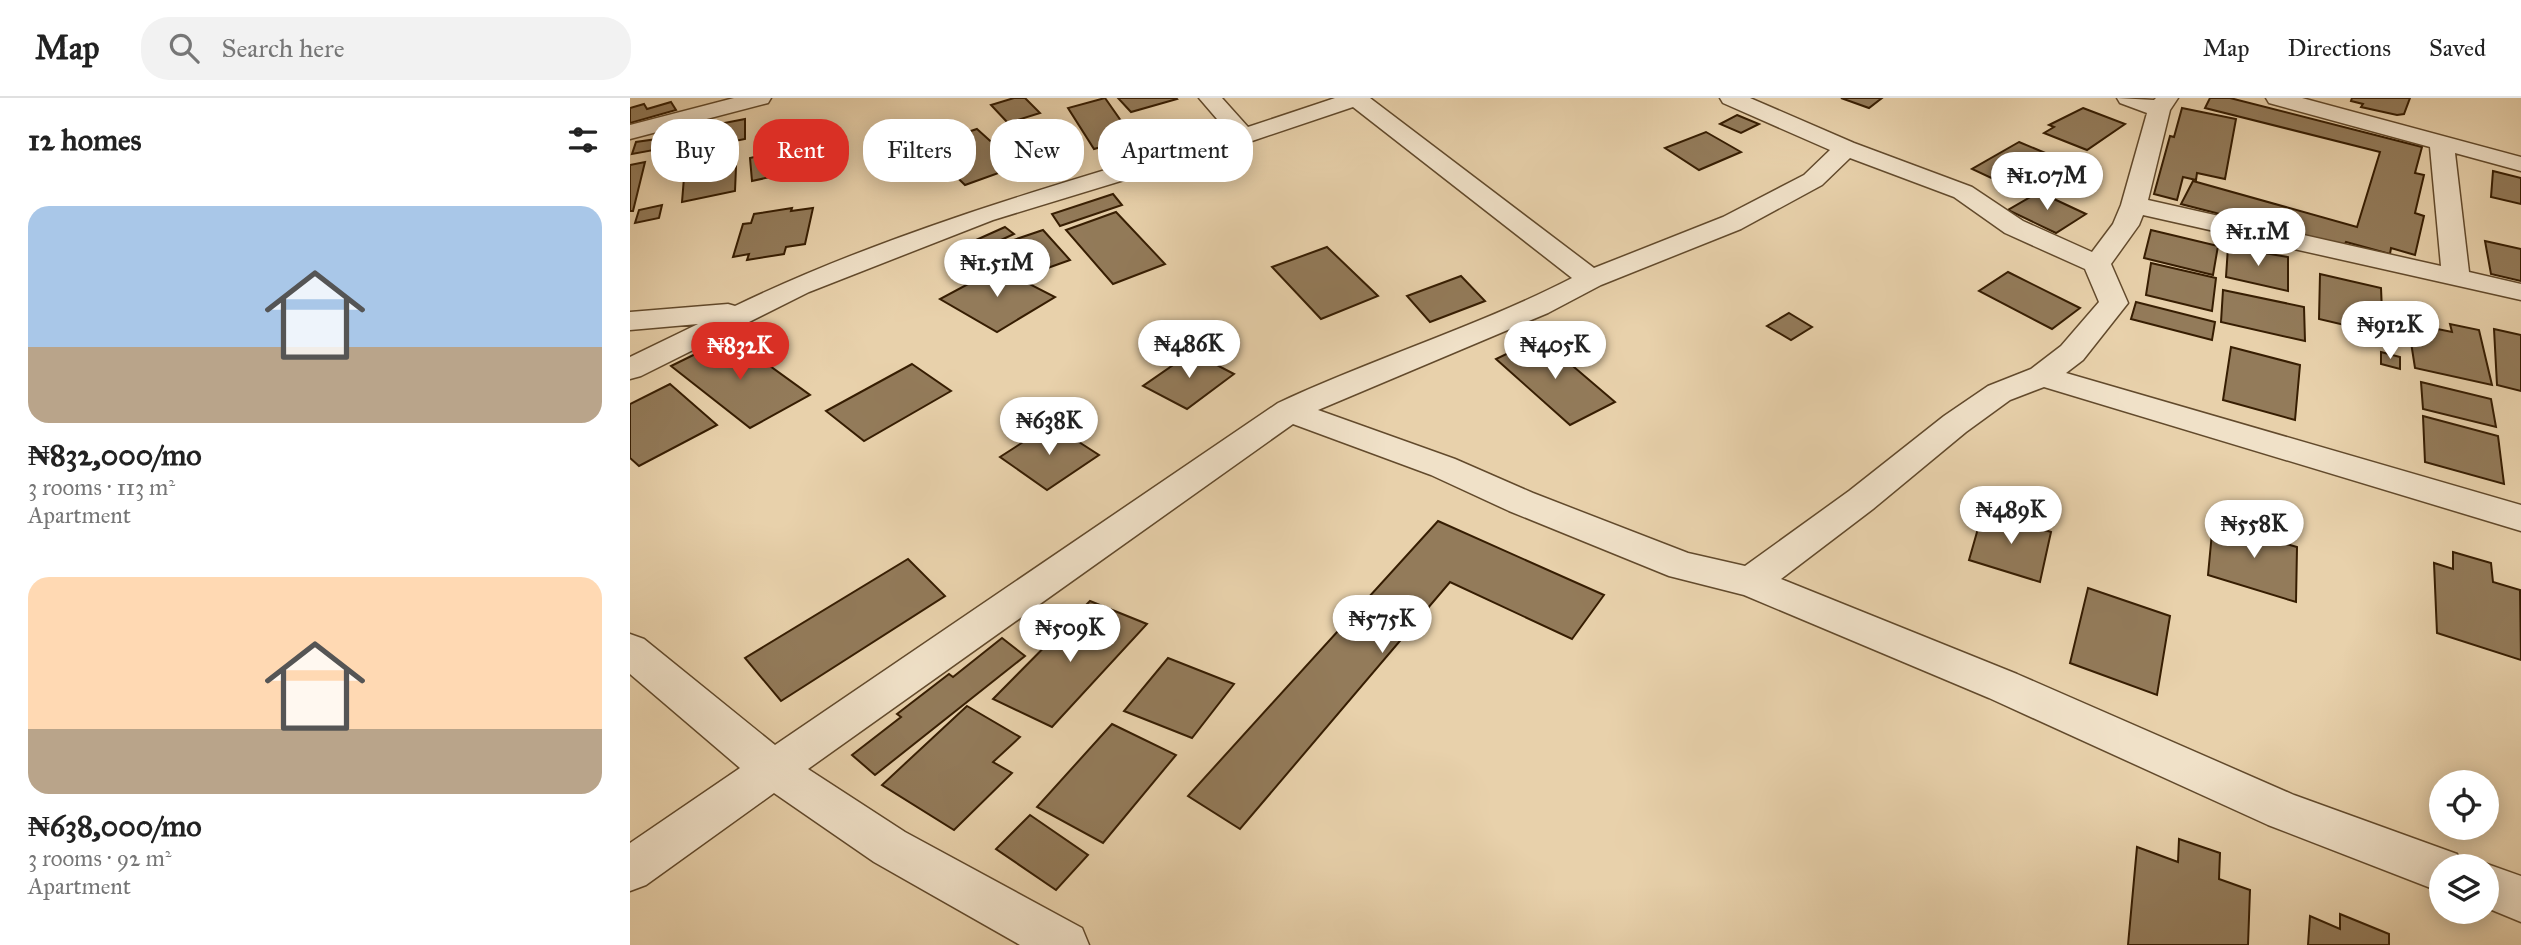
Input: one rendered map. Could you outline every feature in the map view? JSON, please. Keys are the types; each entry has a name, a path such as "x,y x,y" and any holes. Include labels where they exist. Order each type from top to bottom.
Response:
{"street":[{"path":"630,132 732,101 760,98"},
{"path":"1210,98 1229,119"},
{"path":"1253,133 1356,98 1591,279"},
{"path":"1731,98 1846,148 1963,192 2014,227 2097,264 2114,303 2072,353 2042,376 1998,393 1751,582"},
{"path":"2097,264 2126,225 2163,104 2127,98"},
{"path":"2277,98 2521,164"},
{"path":"2442,144 2456,276"},
{"path":"630,869 1289,411 1357,380 1538,307 1591,279 1732,223 1814,180 1846,148"},
{"path":"630,369 799,286 984,215 1098,180"},
{"path":"2134,205 2521,292"},
{"path":"630,321 746,311"},
{"path":"2042,376 2521,518"},
{"path":"1289,411 1443,467 1521,502 1682,566 1751,582 2003,686 2283,811 2429,866"},
{"path":"630,650 772,770 868,834 1013,913 1065,945"},
{"path":"2499,891 2521,899"}],"building":[{"path":"1014,98 1025,98 1040,113 1021,119 1004,119 991,105"},
{"path":"1105,98 1120,119 1098,119 1098,148 1094,149 1084,133 1084,119 1075,119 1068,108"},
{"path":"1118,98 1176,98 1177,99 1131,112"},
{"path":"1841,98 1882,98 1869,108"},
{"path":"2210,98 2230,98 2422,147 2415,173 2424,175 2415,213 2424,216 2415,255 2391,248 2390,254 2346,242 2344,246 2181,204 2193,181 2357,227 2380,152 2205,108"},
{"path":"2352,98 2410,98 2404,114 2397,115 2361,107 2363,104 2351,101"},
{"path":"671,102 676,110 630,123 630,108 644,104 647,109"},
{"path":"2083,108 2125,124 2087,150 2044,133 2054,127 2049,125"},
{"path":"2182,108 2236,119 2225,179 2197,173 2196,180 2183,177 2177,200 2154,194 2170,136 2174,137"},
{"path":"1737,115 1759,124 1741,133 1720,124"},
{"path":"745,119 745,139 739,140 739,120"},
{"path":"976,129 990,141 990,176 976,181"},
{"path":"1706,132 1741,152 1699,170 1665,148"},
{"path":"651,140 651,151 632,154 636,142"},
{"path":"2019,142 2062,160 2041,173 2052,178 2040,186 2028,180 2015,189 1972,169"},
{"path":"753,157 752,181 750,158"},
{"path":"645,162 633,211 630,211 630,165"},
{"path":"2493,171 2521,178 2521,204 2491,197"},
{"path":"684,182 735,182 735,191 682,202"},
{"path":"2039,192 2086,214 2056,233 2008,210"},
{"path":"1113,194 1122,205 1060,226 1052,214"},
{"path":"662,205 659,218 635,223 639,210"},
{"path":"792,208 791,211 813,208 805,244 786,247 784,254 747,260 749,254 733,257 743,224 751,223 754,214"},
{"path":"1116,212 1165,264 1113,284 1066,230"},
{"path":"1005,227 1014,234 986,247 976,240"},
{"path":"1043,230 1070,260 1028,275 1018,263 1008,266 993,247"},
{"path":"2151,230 2218,246 2213,275 2144,258"},
{"path":"2485,241 2521,249 2521,281 2491,274"},
{"path":"1327,247 1378,296 1321,319 1272,267"},
{"path":"2228,247 2288,257 2288,291 2226,277"},
{"path":"2151,263 2216,278 2212,311 2146,295"},
{"path":"998,268 1055,297 997,332 940,299"},
{"path":"2008,272 2080,308 2052,329 1979,291"},
{"path":"2320,274 2381,288 2383,334 2319,319"},
{"path":"1461,276 1485,301 1430,322 1407,296"},
{"path":"2223,290 2304,307 2305,341 2221,322"},
{"path":"2136,302 2215,322 2212,340 2131,319"},
{"path":"1789,313 1812,327 1791,340 1767,326"},
{"path":"1535,322 1548,334 1533,340 1521,328"},
{"path":"2408,323 2452,332 2450,324 2479,330 2492,385 2415,368"},
{"path":"2494,329 2521,335 2521,391 2497,385"},
{"path":"730,337 810,395 750,428 671,366"},
{"path":"1540,338 1615,402 1570,425 1496,359"},
{"path":"2231,347 2300,365 2295,420 2223,400"},
{"path":"1192,352 1234,374 1187,409 1143,386"},
{"path":"2381,352 2400,357 2400,369 2381,364"},
{"path":"912,364 951,391 864,441 826,411"},
{"path":"2421,382 2491,399 2496,427 2423,409"},
{"path":"670,384 717,425 639,466 630,458 630,404"},
{"path":"2423,416 2498,436 2504,484 2425,462"},
{"path":"1051,424 1099,455 1047,490 1000,457"},
{"path":"1983,511 2051,532 2040,582 1969,560"},
{"path":"1438,521 1604,595 1572,639 1450,582 1240,829 1188,796"},
{"path":"2242,521 2277,531 2276,541 2297,547 2296,602 2208,575 2213,522 2242,530"},
{"path":"2453,552 2491,563 2493,582 2520,590 2521,660 2437,633 2434,563 2453,569"},
{"path":"908,559 945,596 781,701 745,658"},
{"path":"2088,588 2170,616 2157,695 2070,663"},
{"path":"1090,601 1147,624 1052,727 993,699"},
{"path":"1002,638 1025,656 875,775 852,755 901,717 897,714 949,674 953,677"},
{"path":"1168,658 1234,684 1192,738 1124,711"},
{"path":"967,706 1020,737 993,762 1012,773 954,830 882,785"},
{"path":"1112,724 1176,755 1103,843 1037,807"},
{"path":"1030,815 1088,855 1056,890 996,849"},
{"path":"2179,839 2220,853 2219,879 2250,890 2248,945 2128,945 2137,847 2178,862"},
{"path":"2340,914 2389,934 2389,945 2308,945 2310,916 2340,929"}]}
